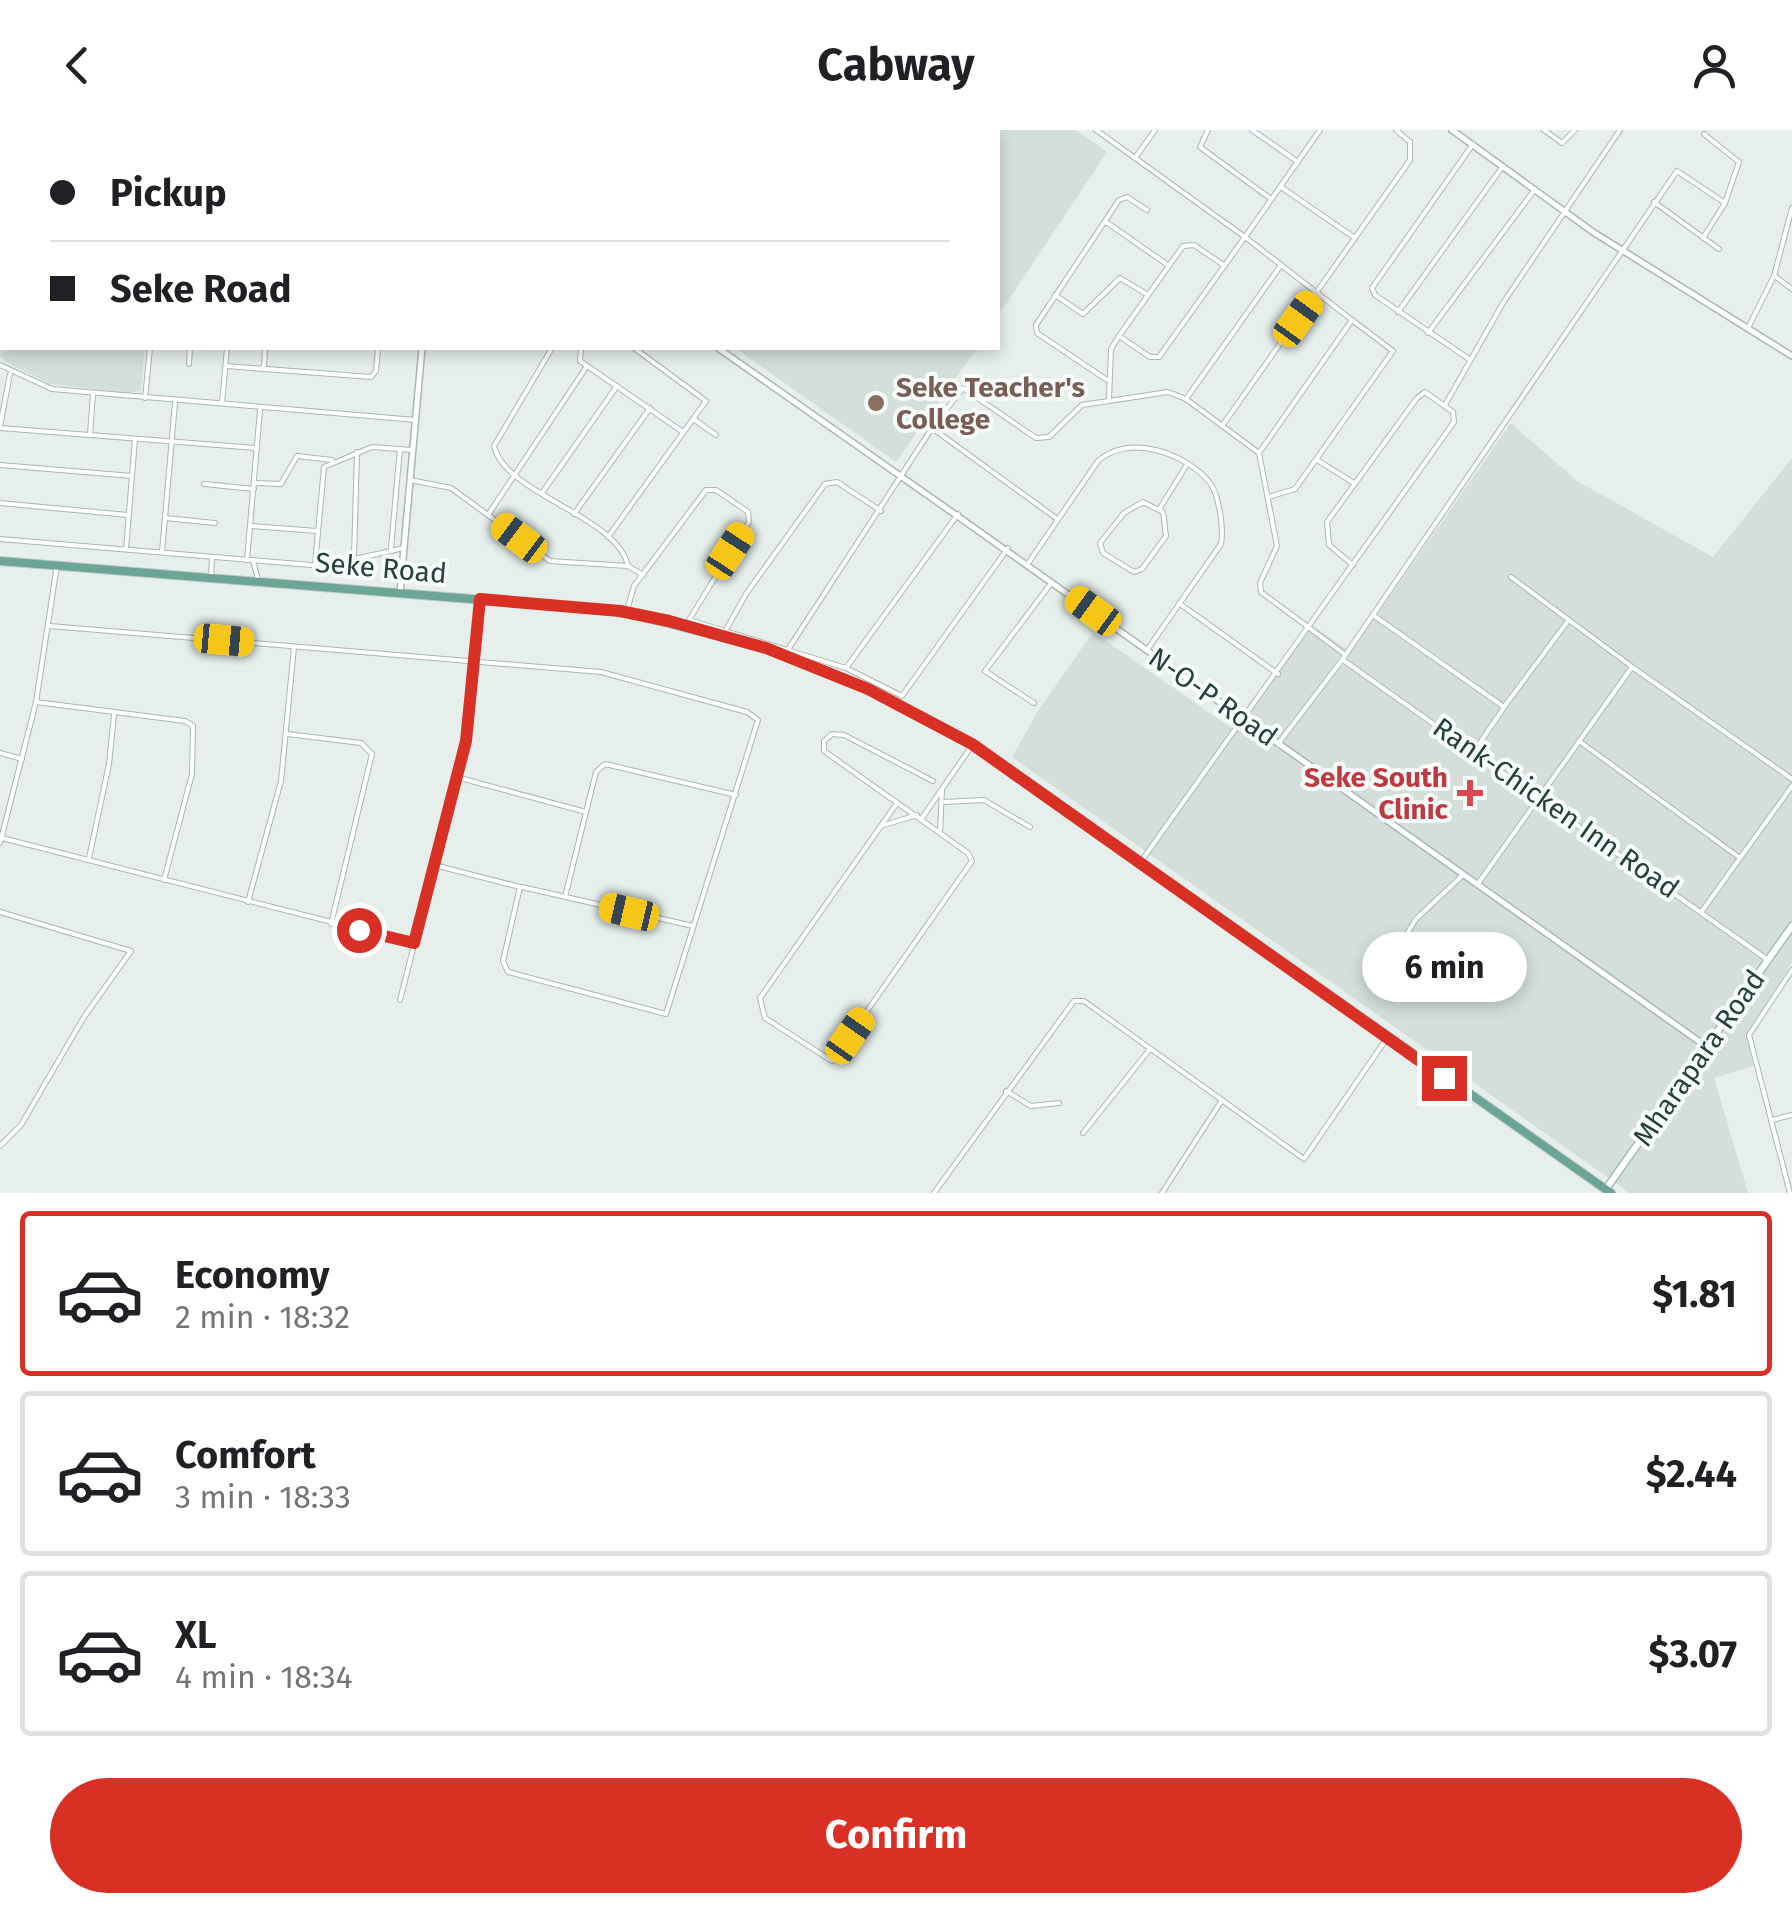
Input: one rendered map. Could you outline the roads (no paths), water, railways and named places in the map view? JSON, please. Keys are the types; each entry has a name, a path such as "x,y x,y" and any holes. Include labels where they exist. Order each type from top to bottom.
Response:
{"main road":[{"name":"Seke Road","path":"0,561 620,611 709,630 824,670 972,744 1607,1192"},
{"name":"Mharapara Road","path":"1607,1192 1792,926"}],"street":[{"path":"789,648 960,388 1036,438 1049,437 1077,408 1109,399 1168,392 1186,399 1259,453 1269,497 1295,489 1394,351 1096,130"},
{"path":"1135,158 1154,130"},
{"path":"1208,130 1200,148 1271,200"},
{"path":"1252,130 1298,162"},
{"path":"1119,336 1150,357 1159,357 1320,130"},
{"path":"1222,426 1411,158 1410,142 1396,130"},
{"path":"1452,130 1563,211 1792,356"},
{"path":"1544,130 1562,143 1575,130"},
{"path":"1445,405 1563,211 1620,130"},
{"path":"1703,238 1725,203 1739,162 1704,134"},
{"path":"1469,360 1398,312 1372,288 1473,144"},
{"path":"1398,312 1503,166"},
{"path":"1278,744 1373,615 1677,171 1725,203"},
{"path":"1281,187 1354,238"},
{"path":"1428,333 1535,189"},
{"path":"1108,380 1037,334 1037,321 1125,196 1147,210"},
{"path":"1654,202 1720,249"},
{"path":"1748,328 1774,276 1792,210"},
{"path":"1106,222 1168,266"},
{"path":"1109,399 1110,350 1168,266 1190,244 1224,266"},
{"path":"1186,399 1281,265"},
{"path":"1774,276 1792,288"},
{"path":"1055,294 1083,314 1120,278 1148,295"},
{"path":"1259,453 1352,320"},
{"path":"145,398 150,350"},
{"path":"189,364 190,350"},
{"path":"222,405 227,350"},
{"path":"264,368 265,350"},
{"path":"226,366 370,376 376,371 378,350"},
{"path":"400,592 422,350"},
{"path":"551,350 494,452 515,473 608,538 625,554 628,566"},
{"path":"581,350 580,361 683,433"},
{"path":"608,538 706,400 637,350"},
{"name":"N-O-P Road","path":"721,350 1029,562 1244,721 1707,1047"},
{"path":"0,365 10,374 52,388 93,394 416,420"},
{"path":"488,515 587,366"},
{"path":"10,374 0,429 257,448"},
{"path":"542,492 618,386"},
{"path":"1141,862 1310,630 1454,422 1453,412 1425,392 1419,394 1327,522 1328,544 1352,565"},
{"path":"90,436 93,394"},
{"path":"162,552 175,401"},
{"path":"258,582 250,560 260,408"},
{"path":"574,514 650,408"},
{"path":"694,419 716,435"},
{"path":"932,428 1056,518"},
{"path":"126,551 135,439"},
{"path":"204,484 281,484 297,456 332,460 372,447 413,451"},
{"path":"1029,562 1056,518 1109,453 1157,448 1211,484 1222,537 1218,550 1147,650"},
{"path":"391,548 400,449"},
{"path":"354,556 356,452"},
{"path":"315,565 322,472 332,460"},
{"path":"1317,460 1354,483"},
{"path":"0,466 132,476"},
{"path":"1160,508 1143,502 1128,509 1101,540 1103,553 1130,570 1140,571 1166,536 1160,508 1186,466"},
{"path":"410,480 450,488 550,562 628,566 643,575"},
{"path":"727,628 746,594 826,484 837,482 881,511"},
{"path":"628,607 634,586 706,490 716,490 748,512 750,522 689,620 727,628 846,668 902,696 1008,548"},
{"name":"Rank-Chicken Inn Road","path":"1269,497 1277,546 1261,592 1343,657 1768,960"},
{"path":"0,504 128,516"},
{"path":"846,668 958,514"},
{"path":"165,518 216,522"},
{"path":"251,526 317,531"},
{"path":"0,539 315,565 404,548"},
{"path":"211,578 212,558"},
{"path":"57,565 36,702 1,840 89,858 414,943"},
{"path":"1511,577 1792,783 1702,911"},
{"path":"1034,704 985,671 1053,582"},
{"path":"400,1000 458,778 476,660 480,599"},
{"path":"1180,604 1278,674"},
{"path":"1373,615 1504,707"},
{"path":"1475,750 1568,620"},
{"path":"50,626 601,672 753,714 758,724 666,1014 508,972 502,960 520,887"},
{"path":"248,902 281,781 294,645"},
{"path":"1477,885 1538,794 1632,667"},
{"path":"36,702 114,715 185,721 193,726 192,774 164,880"},
{"path":"89,858 110,764 114,715"},
{"path":"287,734 361,743 372,754 331,924"},
{"path":"898,804 760,998 766,1018 832,1061 970,864 970,855 824,751 828,736 844,736 934,781"},
{"path":"1580,741 1740,858"},
{"path":"881,826 919,816 972,744"},
{"path":"0,752 22,758"},
{"path":"565,897 596,772 605,764 736,795"},
{"path":"458,778 586,812"},
{"path":"940,833 942,789"},
{"path":"944,802 984,800 1030,827"},
{"path":"434,865 693,926"},
{"path":"1368,955 1392,958 1416,919 1463,875"},
{"path":"0,912 131,951 84,1017 21,1125 0,1146"},
{"path":"1790,1193 1749,1035 1792,970"},
{"path":"934,1193 1074,1001 1084,1001 1304,1159 1388,1038"},
{"path":"1083,1133 1150,1048"},
{"path":"1006,1091 1031,1106 1060,1103"},
{"path":"1162,1193 1222,1100"},
{"path":"1771,1120 1792,1115"}],"place":[{"name":"Seke Teacher's College","path":"876,403"},
{"name":"Seke South Clinic","path":"1470,793"}]}
